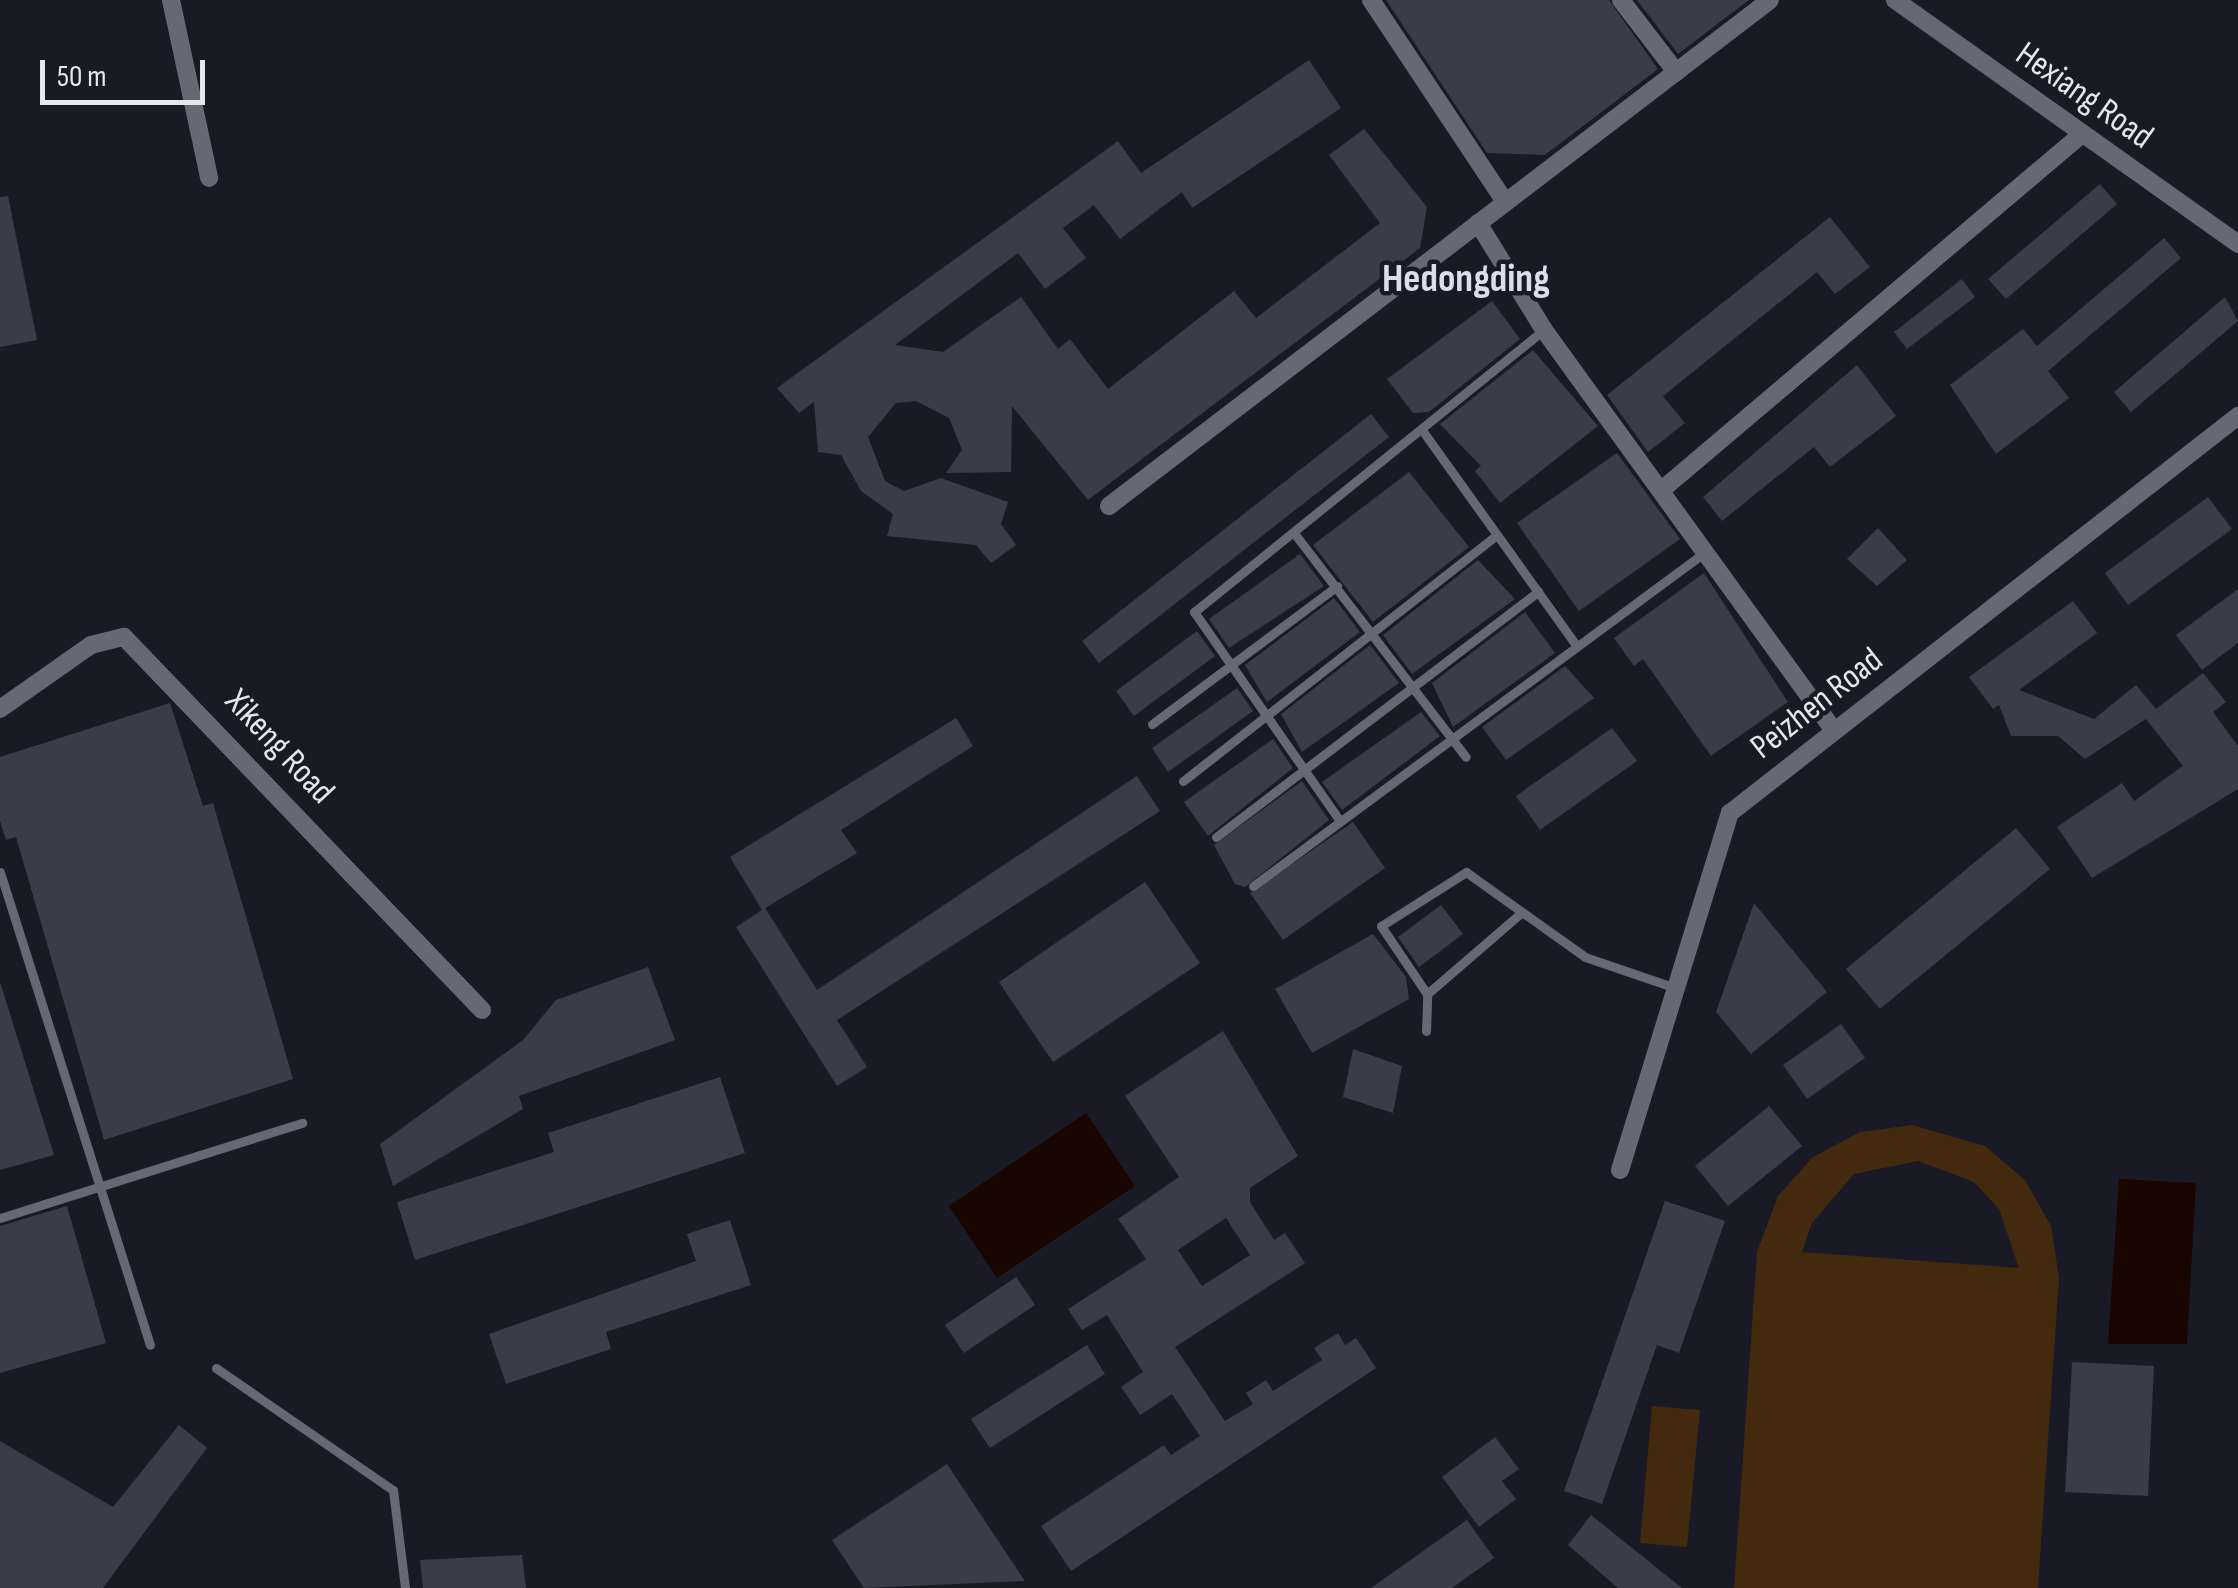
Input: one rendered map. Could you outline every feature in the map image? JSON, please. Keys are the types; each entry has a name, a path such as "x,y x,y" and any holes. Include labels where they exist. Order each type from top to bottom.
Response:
{"street":[{"path":"171,0 209,178"},
{"path":"1371,0 1506,202"},
{"path":"1621,0 1676,72"},
{"path":"1109,506 1770,0"},
{"name":"Hexiang Road","path":"1895,0 2238,244"},
{"path":"1664,488 2082,134"},
{"path":"1478,223 1544,330 1664,488 1834,732"},
{"name":"Peizhen Road","path":"1620,1170 1730,813 2238,416"},
{"name":"Xikeng Road","path":"0,709 90,645 124,637 482,1010"}],"lane":[{"path":"1340,821 1309,768 1194,612 1544,330"},
{"path":"1422,430 1576,645"},
{"path":"1294,532 1419,688 1466,757"},
{"path":"1183,781 1377,636 1497,535"},
{"path":"1253,886 1707,550"},
{"path":"1152,724 1337,586"},
{"path":"1216,837 1419,688 1538,592"},
{"path":"0,872 150,1344"},
{"path":"1426,1032 1427,994 1380,926 1466,872 1584,956 1676,988"},
{"path":"1427,994 1522,912"},
{"path":"0,1218 302,1123"},
{"path":"216,1368 393,1490 405,1588"}],"shaded area":[{"path":"1086,1113 1135,1186 997,1278 949,1206"},
{"path":"1912,1125 1985,1146 2025,1180 2051,1226 2059,1278 2038,1588 1734,1588 1757,1252 1778,1196 1813,1157 1860,1132","holes":["1918,1161 1974,1182 1999,1209 2019,1268 1802,1252 1812,1223 1854,1174"]},
{"path":"2119,1179 2196,1183 2187,1344 2108,1344"},
{"path":"1652,1406 1700,1410 1687,1547 1640,1543"}],"building":[{"path":"1386,0 1609,0 1658,69 1545,155 1487,153"},
{"path":"1637,0 1749,0 1678,54"},
{"path":"1309,60 1341,108 1192,208 1182,192 1120,239 1094,205 1063,228 1086,258 1045,289 1018,253 895,345 943,352 1021,297 1058,349 1070,339 1108,389 1234,291 1256,318 1380,223 1329,155 1364,129 1427,207 1420,248 1088,500 1012,406 1011,472 946,473 962,450 949,418 916,401 896,403 868,437 885,481 904,491 941,478 1008,502 1001,524 1016,545 991,563 976,545 887,536 893,514 861,491 841,455 818,452 814,402 799,413 777,388 1118,141 1141,173"},
{"path":"2100,184 2117,204 2006,299 1988,279"},
{"path":"8,196 37,340 0,347 0,197"},
{"path":"1830,217 1870,267 1835,294 1817,272 1663,396 1685,423 1648,452 1607,395"},
{"path":"2164,238 2181,258 2048,371 2069,398 1996,454 1950,385 2023,329 2037,346"},
{"path":"1962,279 1975,297 1907,349 1894,332"},
{"path":"2225,297 2238,321 2131,412 2114,392"},
{"path":"1492,301 1520,339 1429,412 1413,413 1387,379"},
{"path":"1533,350 1598,426 1500,503 1475,471 1481,466 1440,424"},
{"path":"1857,365 1896,416 1830,467 1814,447 1722,521 1703,497"},
{"path":"1371,414 1389,437 1099,663 1082,641"},
{"path":"1617,453 1680,539 1579,611 1517,523"},
{"path":"1409,472 1469,547 1373,622 1313,545"},
{"path":"2208,497 2232,529 2128,605 2105,573"},
{"path":"1878,528 1907,560 1877,586 1847,559"},
{"path":"1300,554 1324,586 1229,648 1209,619"},
{"path":"1478,560 1515,599 1412,674 1383,635"},
{"path":"1704,573 1788,702 1711,756 1643,659 1634,666 1614,638"},
{"path":"2238,589 2238,643 2202,670 2176,635"},
{"path":"1334,598 1360,632 1267,702 1245,665"},
{"path":"2073,601 2097,633 2019,690 2094,719 2136,685 2156,709 2203,673 2226,702 2213,712 2238,746 2238,789 2092,878 2057,827 2122,783 2134,801 2183,766 2146,719 2085,759 2058,736 2011,736 1999,705 1993,709 1969,677"},
{"path":"1525,612 1555,653 1453,727 1432,683"},
{"path":"1197,631 1215,656 1134,716 1116,691"},
{"path":"1370,645 1399,683 1302,752 1281,714"},
{"path":"1565,666 1594,698 1506,760 1482,727"},
{"path":"1237,688 1253,711 1168,772 1152,748"},
{"path":"170,703 203,806 213,803 293,1079 104,1140 16,837 6,840 0,821 0,757"},
{"path":"1421,712 1440,736 1342,810 1322,782"},
{"path":"956,718 973,746 841,830 857,853 762,910 730,857"},
{"path":"1612,728 1637,761 1540,830 1516,796"},
{"path":"1273,739 1293,768 1208,836 1184,802"},
{"path":"1137,776 1160,811 837,1020 867,1067 837,1086 736,927 765,908 817,990"},
{"path":"1302,781 1329,820 1245,887 1235,884 1214,845"},
{"path":"1353,822 1385,868 1283,940 1250,893"},
{"path":"2016,828 2050,869 1880,1009 1846,969"},
{"path":"1145,882 1200,963 1053,1062 999,982"},
{"path":"1754,903 1827,992 1751,1054 1716,1012"},
{"path":"1441,905 1463,934 1419,967 1398,937"},
{"path":"1373,934 1406,977 1409,999 1312,1053 1275,989"},
{"path":"648,967 675,1040 519,1096 523,1109 393,1186 380,1144 523,1040 556,1000"},
{"path":"0,982 54,1155 0,1170"},
{"path":"1841,1024 1865,1058 1807,1099 1783,1065"},
{"path":"1223,1031 1298,1156 1250,1188 1250,1202 1274,1240 1285,1233 1305,1263 1175,1347 1225,1421 1253,1404 1246,1393 1266,1380 1273,1391 1322,1360 1314,1348 1338,1333 1345,1345 1356,1338 1376,1368 1071,1571 1041,1526 1164,1445 1171,1455 1200,1436 1172,1394 1140,1415 1121,1387 1143,1372 1107,1315 1082,1330 1068,1309 1146,1259 1118,1219 1179,1177 1125,1096","holes":["1226,1218 1250,1255 1202,1286 1178,1250"]},
{"path":"1353,1049 1402,1066 1393,1113 1343,1097"},
{"path":"720,1077 745,1153 415,1260 397,1202 554,1152 548,1133"},
{"path":"1769,1106 1802,1146 1728,1206 1695,1166"},
{"path":"1665,1201 1725,1221 1679,1353 1657,1345 1602,1504 1564,1491"},
{"path":"67,1206 106,1343 0,1373 0,1226"},
{"path":"730,1220 751,1285 606,1332 611,1349 506,1384 489,1334 696,1261 687,1234"},
{"path":"1016,1277 1035,1305 964,1353 945,1325"},
{"path":"1087,1345 1105,1374 990,1448 971,1419"},
{"path":"2072,1362 2154,1366 2148,1496 2065,1492"},
{"path":"179,1425 207,1448 103,1588 0,1588 0,1441 113,1507"},
{"path":"1495,1437 1519,1469 1502,1481 1516,1499 1479,1527 1442,1477"},
{"path":"947,1464 1025,1581 864,1588 832,1540"},
{"path":"1591,1515 1682,1588 1618,1588 1568,1545"},
{"path":"1467,1520 1494,1558 1452,1588 1371,1588"},
{"path":"522,1555 526,1588 423,1588 420,1560"}],"district":[{"name":"Hedongding","path":"1466,279"}]}
